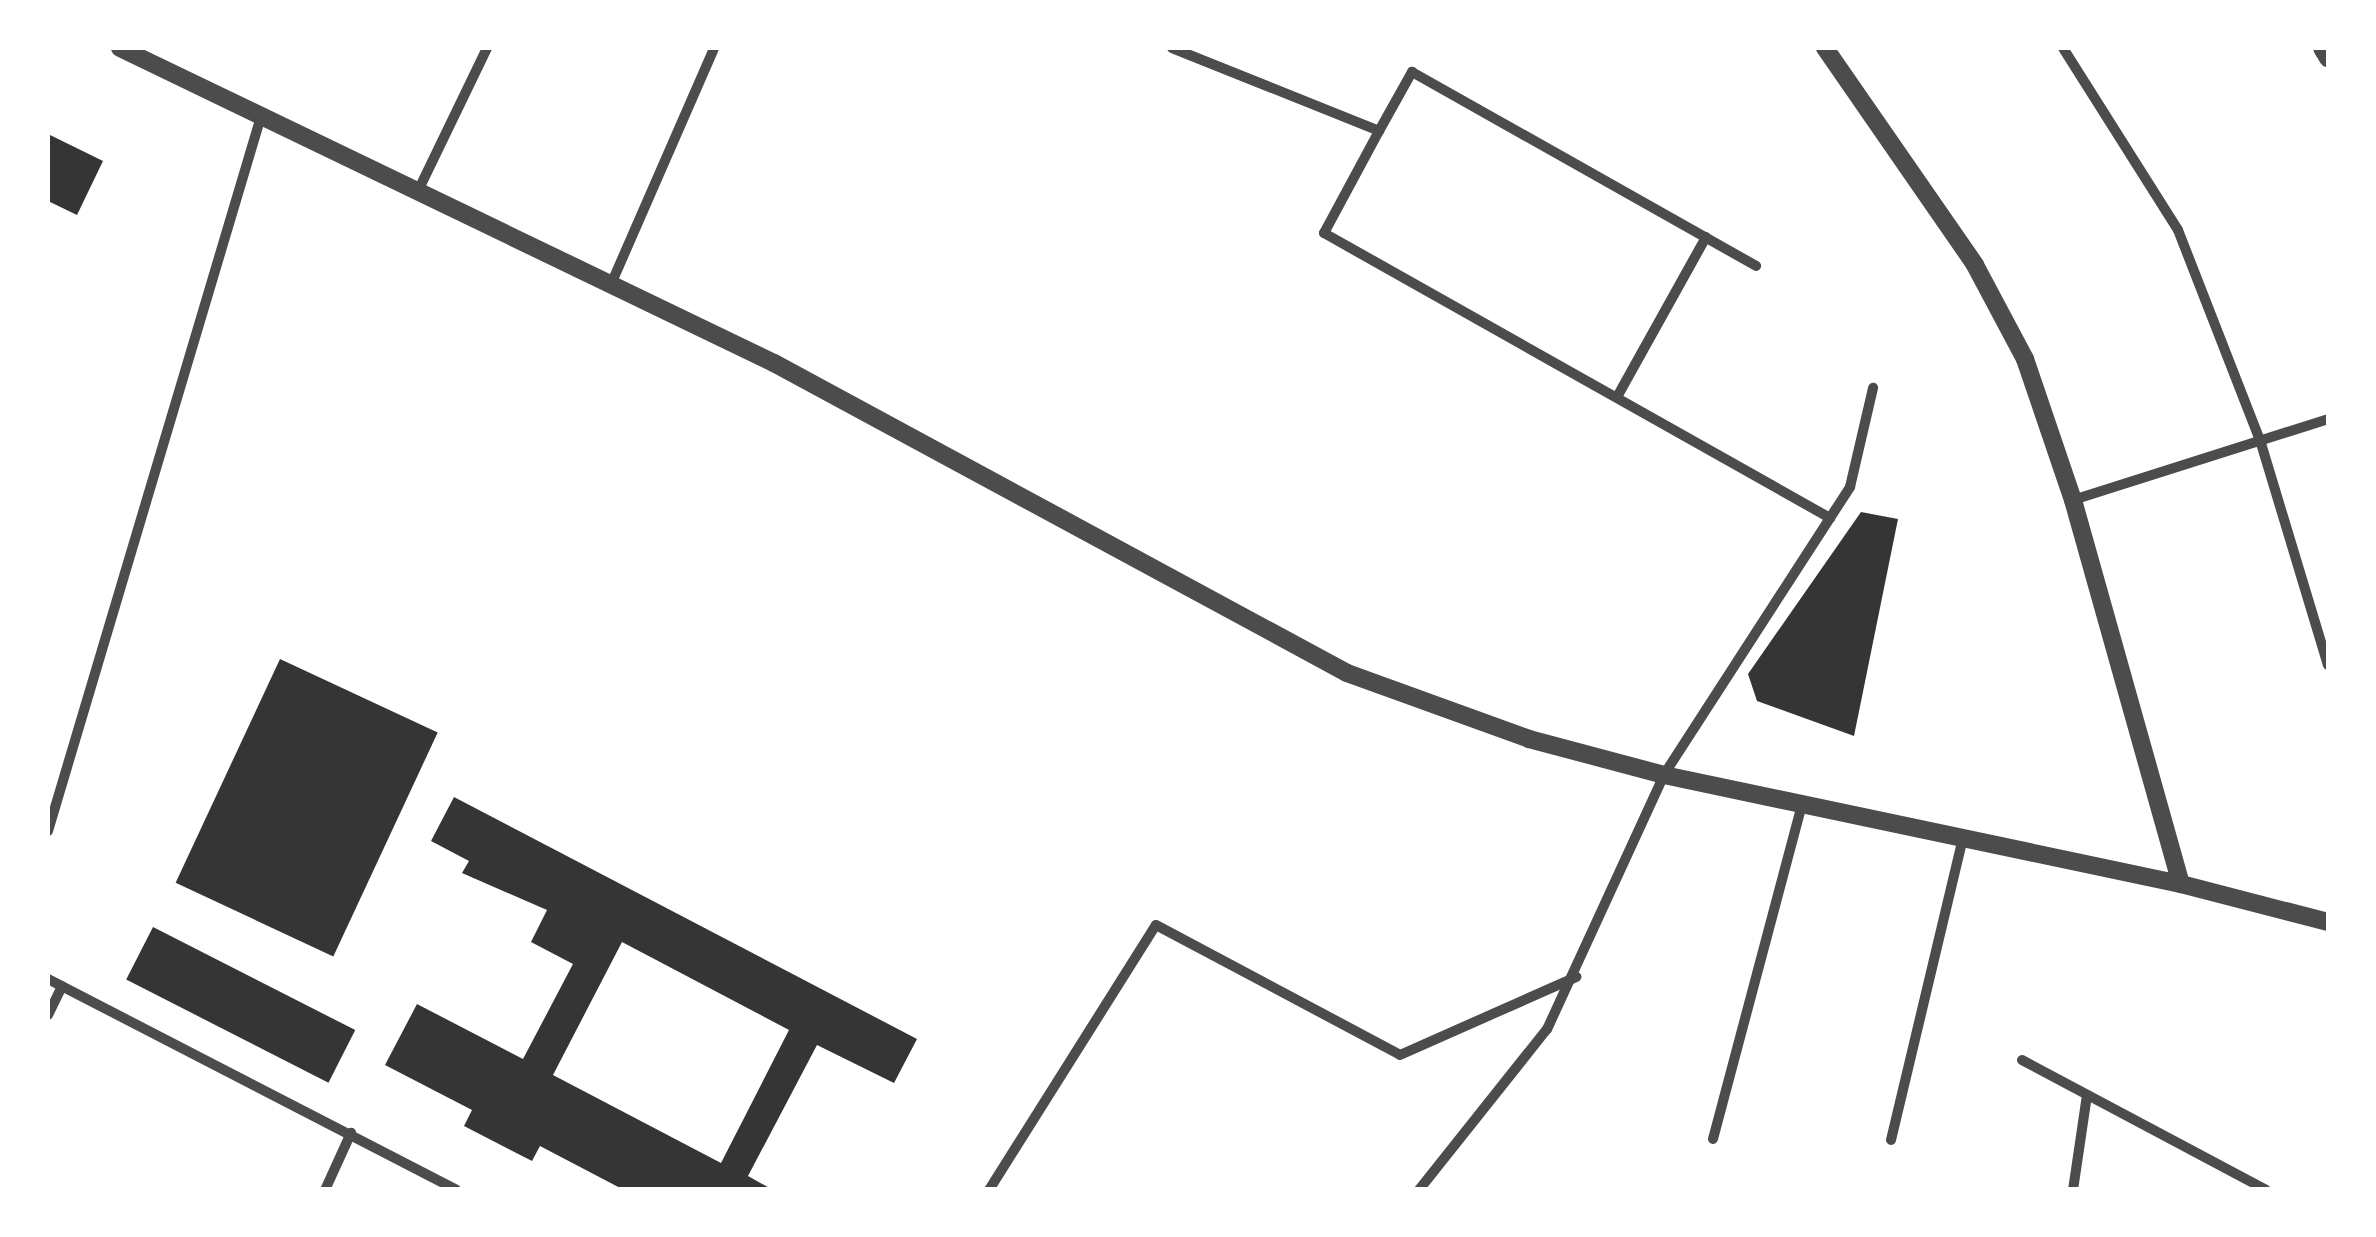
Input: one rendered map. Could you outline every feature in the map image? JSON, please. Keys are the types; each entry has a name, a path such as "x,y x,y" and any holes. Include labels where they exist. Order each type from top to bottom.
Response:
{"street":[{"path":"120,48 260,120 612,282 1347,673 1529,739 1664,776 1801,808 2180,884 2328,922"},
{"path":"418,193 486,48"},
{"path":"612,282 714,48"},
{"path":"1172,48 1379,131"},
{"path":"1824,48 1975,265 2025,359 2073,500 2180,884"},
{"path":"2063,48 2178,230 2260,440 2328,665"},
{"path":"2322,48 2328,58"},
{"path":"1756,266 1412,72 1324,233 1830,518"},
{"path":"48,831 260,120"},
{"path":"1618,397 1706,237"},
{"path":"1419,1190 1547,1029 1576,977 1664,776 1850,488 1873,388"},
{"path":"2073,500 2328,419"},
{"path":"1713,1138 1801,808"},
{"path":"1891,1140 1962,841"},
{"path":"988,1190 1156,925 1400,1055 1576,977"},
{"path":"48,978 456,1190"},
{"path":"48,1015 62,986"},
{"path":"2022,1060 2266,1190"},
{"path":"2073,1190 2087,1095"},
{"path":"325,1190 350,1133"}],"building":[{"path":"48,134 103,161 77,215 48,201"},
{"path":"1861,512 1898,519 1854,736 1757,701 1748,674"},
{"path":"280,659 438,733 333,956 176,883"},
{"path":"454,797 917,1039 894,1083 817,1045 748,1176 773,1190 624,1190 540,1146 532,1161 464,1126 472,1110 385,1065 417,1004 523,1059 573,964 531,942 547,910 462,873 469,861 431,841","holes":["622,942 789,1030 721,1163 553,1075"]},
{"path":"153,927 355,1030 328,1083 126,980"}]}
